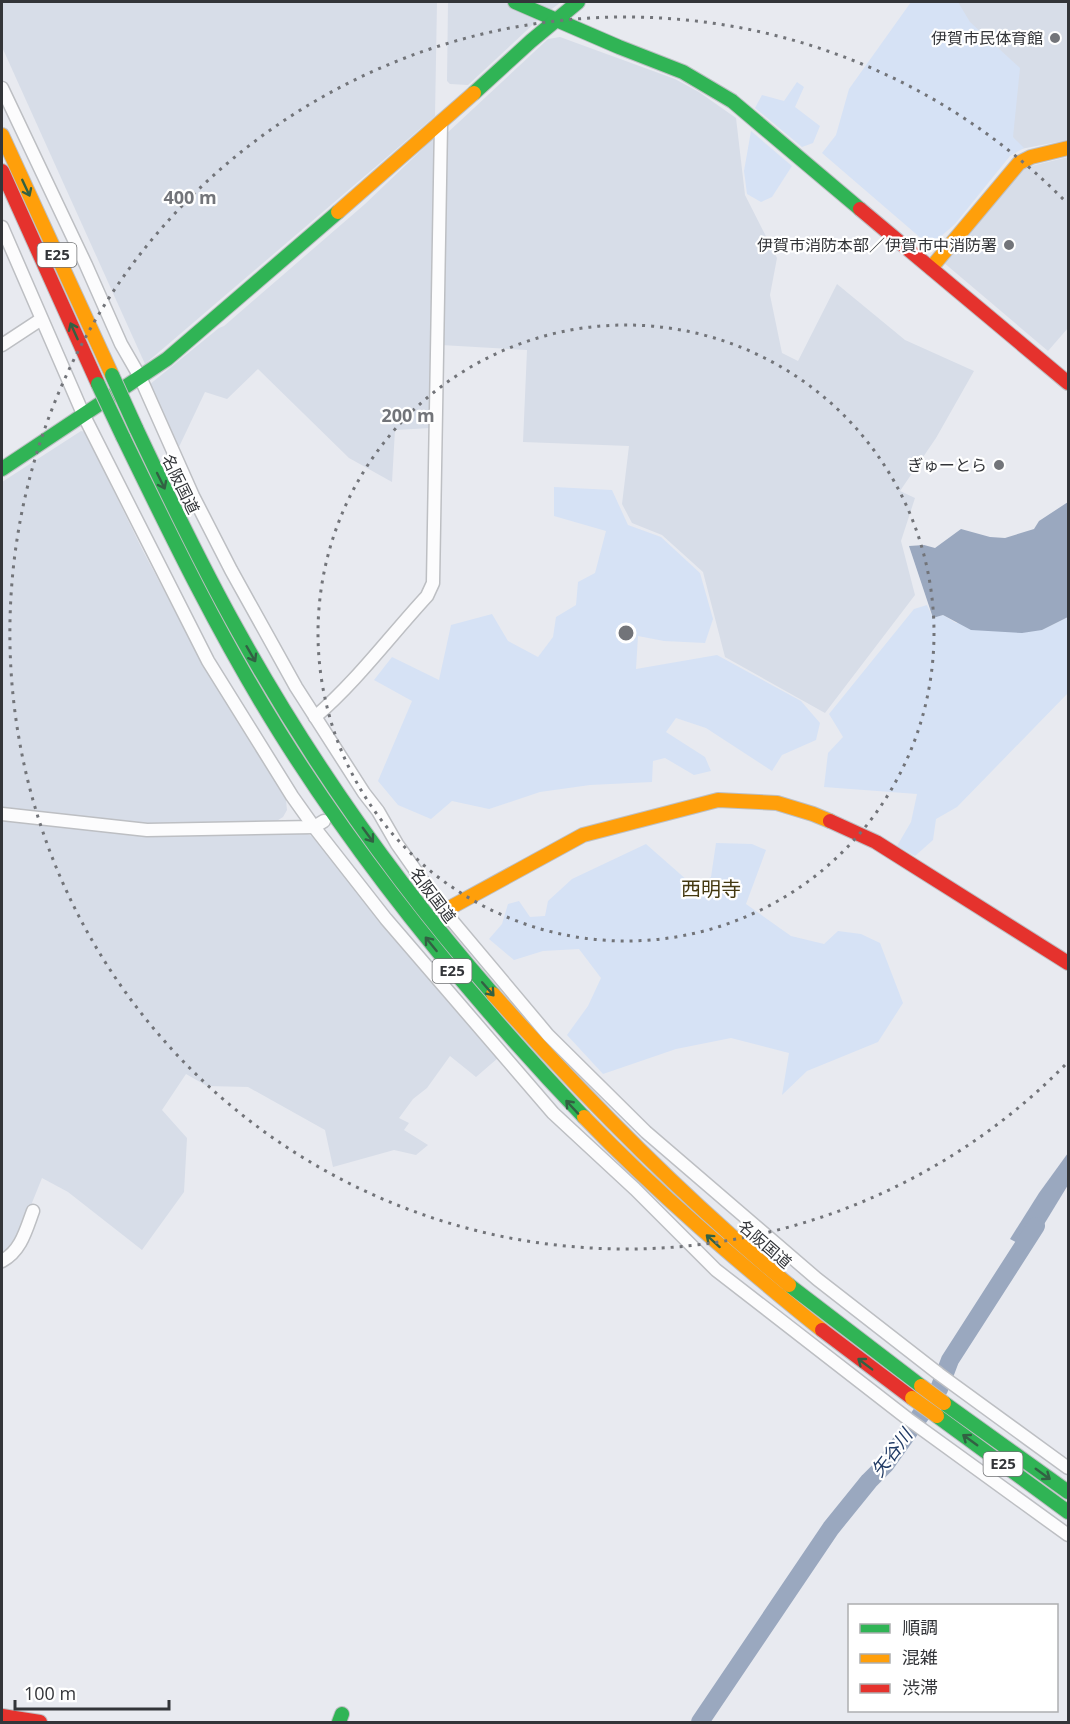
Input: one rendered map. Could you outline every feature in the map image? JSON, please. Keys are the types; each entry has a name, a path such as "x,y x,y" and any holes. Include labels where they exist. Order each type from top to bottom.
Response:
{"main road":[{"path":"515,2 683,72 732,101 1041,362 1068,382"},
{"path":"2,469 167,359 578,2"},
{"name":"名阪国道","path":"2,135 136,428 222,602 290,718 368,835 437,927 477,977 561,1073 686,1196 783,1281 921,1386 1068,1492"},
{"path":"931,268 1019,163 1031,157 1068,148"},
{"name":"名阪国道","path":"2,171 98,384 208,608 275,725 384,884 465,987 586,1121 680,1212 766,1287 866,1365 1068,1512"},
{"path":"444,911 583,835 718,800 777,803 813,814 876,842 1068,963"},
{"path":"2,1716 40,1722"}],"street":[{"path":"2,88 86,264 121,344 140,378 193,496 231,570 359,796 378,811 397,844 444,911 548,1035 646,1132 817,1280 944,1378 1068,1468"},
{"path":"315,717 358,676 427,596 433,583 441,123"},
{"path":"2,227 40,320 84,416 208,662 292,796 319,824 386,919 553,1113 635,1189 716,1270 913,1422 1068,1535"},
{"path":"2,345 40,320"},
{"path":"2,814 147,830 319,824"},
{"path":"2,1261 19,1247 33,1211"},
{"path":"913,1422 944,1378"}],"shaded area":[{"path":"2,2 437,2 435,116 145,364 2,47"},
{"path":"448,2 561,2 540,18 468,85 450,84 447,81"},
{"path":"911,2 958,2 970,22 1020,68 1013,137 1024,148 1010,156 955,224 930,246 822,153 836,135 849,89"},
{"path":"955,2 1068,2 1068,140 1021,149 1010,139 966,20"},
{"path":"560,37 675,79 699,92 736,118 745,195 777,258 770,295 782,353 798,361 837,284 905,340 974,371 936,438 900,491 915,498 901,541 915,595 825,713 725,657 703,572 662,535 632,523 622,504 629,446 523,442 527,350 441,345 445,135 548,39"},
{"path":"797,82 804,87 795,107 820,126 813,143 802,147 755,108 762,95 784,101"},
{"path":"751,131 792,166 772,197 761,202 747,194 744,171"},
{"path":"433,139 436,140 431,428 395,430 392,482 349,458 258,369 227,399 205,392 178,449 149,385 224,326 365,204"},
{"path":"1068,157 1068,328 1048,351 943,262 1023,168"},
{"path":"81,431 85,432 143,551 193,645 286,800 287,810 283,817 275,822 140,826 2,810 2,482"},
{"path":"554,487 612,490 628,525 661,537 700,573 713,619 705,643 664,641 638,636 636,669 717,655 801,701 820,723 816,740 782,755 772,771 706,728 676,718 666,732 705,757 711,771 694,775 665,758 653,761 652,782 590,785 540,792 489,809 452,801 431,819 398,805 378,781 412,701 374,680 392,657 439,680 451,625 492,614 508,641 538,657 553,637 556,617 576,605 578,582 595,573 606,531 554,516"},
{"path":"1068,502 1068,617 1042,630 1022,633 971,630 943,615 933,618 909,546 924,545 935,548 961,529 990,537 1005,538 1034,529 1039,521"},
{"path":"927,605 933,618 943,615 956,623 1042,630 1068,617 1068,693 957,807 936,819 933,840 915,856 897,846 911,822 917,794 824,787 828,753 843,737 829,714 914,609"},
{"path":"2,819 146,836 307,834 312,836 498,1058 476,1077 450,1056 427,1088 413,1099 399,1118 409,1123 404,1130 428,1145 416,1155 394,1150 333,1167 325,1130 248,1087 207,1086 186,1074 162,1110 187,1138 184,1192 142,1250 68,1192 42,1178 15,1245 2,1258"},
{"path":"716,843 752,844 766,850 746,904 791,936 824,944 838,931 861,934 880,943 903,1003 878,1042 807,1071 782,1095 789,1053 731,1038 676,1049 603,1074 567,1035 588,1006 601,978 579,949 543,951 514,960 489,939 502,924 508,904 519,901 530,917 545,916 548,901 572,879 646,844 696,888 711,877"},
{"path":"1068,1153 1068,1185 1029,1249 1010,1239 1039,1193"}],"waterway":[{"name":"矢谷川","path":"700,1722 831,1528 885,1465 939,1389 950,1360 1036,1226"}],"traffic: fast":[{"path":"515,2 683,72 732,101 860,209"},
{"path":"474,93 578,2"},
{"path":"2,469 167,359 338,212"},
{"path":"112,375 136,428"},
{"path":"98,384 123,437"},
{"path":"136,428 211,581 265,679 294,726 388,864 493,994"},
{"path":"123,437 217,625 258,697 313,785 423,933 501,1027 584,1117"},
{"path":"789,1285 921,1386"},
{"path":"944,1403 1068,1492"},
{"path":"937,1416 1068,1512"},
{"path":"339,1722 342,1714"}],"traffic: slow":[{"path":"338,212 474,93"},
{"path":"2,135 112,375"},
{"path":"931,268 1019,163 1031,157 1068,148"},
{"path":"444,911 583,835 718,800 777,803 830,821"},
{"path":"493,994 635,1146 789,1285"},
{"path":"584,1117 700,1227 822,1330"},
{"path":"921,1386 944,1403"},
{"path":"912,1398 937,1416"}],"traffic: jam":[{"path":"2,171 98,384"},
{"path":"860,209 1068,383"},
{"path":"830,821 876,842 1068,963"},
{"path":"822,1330 912,1398"},
{"path":"2,1716 40,1722"}],"place":[{"name":"伊賀市民体育館","path":"1055,38"},
{"name":"伊賀市消防本部／伊賀市中消防署","path":"1009,245"},
{"name":"ぎゅーとら","path":"999,465"}],"district":[{"name":"西明寺","path":"711,889"}]}
